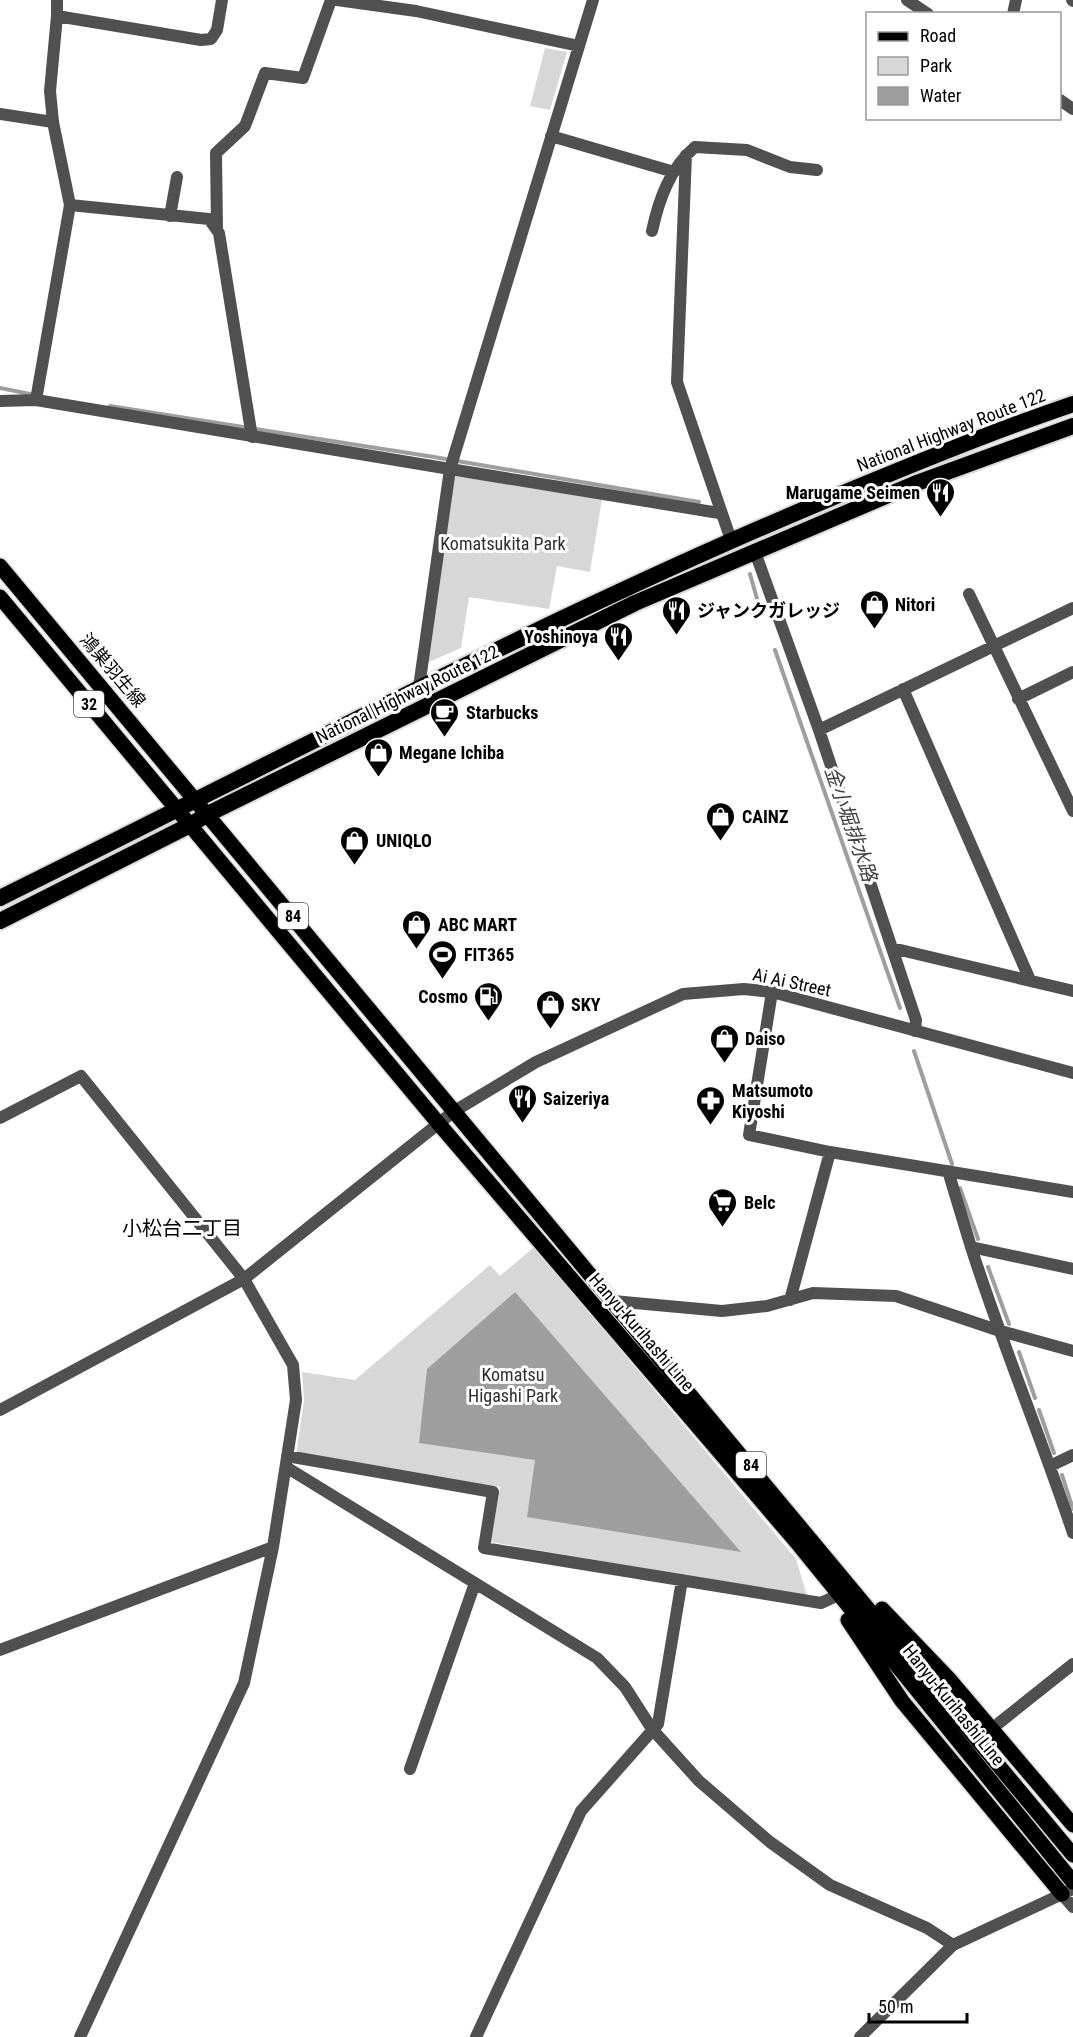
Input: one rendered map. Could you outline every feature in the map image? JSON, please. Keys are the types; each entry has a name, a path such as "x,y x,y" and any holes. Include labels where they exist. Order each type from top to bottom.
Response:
{"highway":[{"name":"National Highway Route 122","path":"0,898 177,811 419,687 731,540 908,466 1073,404"},
{"name":"National Highway Route 122","path":"0,921 190,825 208,813 635,603 914,484 1073,426"}],"main road":[{"name":"鴻巣羽生線","path":"0,566 196,800"},
{"name":"32","path":"0,597 177,811"},
{"name":"Hanyu-Kurihashi Line","path":"196,800 453,1112 613,1301 803,1538 1032,1833 1073,1882"},
{"name":"Hanyu-Kurihashi Line","path":"177,811 439,1124 803,1538 1073,1855"},
{"path":"803,1538 834,1597 902,1701 1067,1892"},
{"path":"803,1538 951,1680 1073,1825"}],"street":[{"path":"36,400 70,205 53,122 50,91 57,0"},
{"path":"57,16 201,40 211,39 217,30 222,0"},
{"path":"217,229 216,153 245,126 265,73 303,78 331,0"},
{"path":"337,0 416,11 579,46"},
{"path":"419,687 450,469 592,0"},
{"path":"907,0 925,12"},
{"path":"0,114 53,122"},
{"path":"551,136 674,172"},
{"path":"652,231 660,199 674,172 695,147 747,150 790,167 817,170"},
{"path":"686,155 677,382 731,540"},
{"path":"170,216 177,177"},
{"path":"70,205 209,219 217,229 252,437"},
{"path":"0,401 36,400 720,513"},
{"path":"755,552 819,730 892,948 916,1020 915,1031"},
{"path":"969,594 1017,699 1073,811"},
{"path":"819,730 1073,608"},
{"path":"1017,699 1073,672"},
{"path":"903,689 1030,980"},
{"path":"892,948 1073,991"},
{"name":"Ai Ai Street","path":"0,1410 244,1279 453,1112 536,1062 683,994 744,989 772,992 1073,1073"},
{"path":"772,992 749,1135 830,1152 1073,1192"},
{"path":"0,1118 81,1076 244,1279 293,1365 296,1400 273,1547 244,1683 80,2037"},
{"path":"790,1299 830,1152"},
{"path":"948,1171 997,1330 1050,1466 1073,1533"},
{"path":"971,1247 1073,1269"},
{"path":"613,1301 722,1311 767,1306 813,1293 896,1296 997,1330 1073,1352"},
{"path":"1050,1466 1073,1455"},
{"path":"286,1462 493,1492 484,1548 821,1603 834,1597"},
{"path":"286,1462 597,1658 625,1687 652,1729 699,1781 770,1842 830,1885 927,1928 953,1945"},
{"path":"0,1650 273,1547"},
{"path":"476,2037 581,1811 658,1724 682,1580"},
{"path":"410,1769 475,1583"},
{"path":"999,1724 1073,1664"},
{"path":"860,2037 953,1945 1067,1892 1073,1907"}],"green space":[{"path":"545,48 567,52 550,110 530,106"},
{"name":"Komatsukita Park","path":"454,476 602,499 590,572 557,566 549,609 469,597 461,648 422,665"},
{"name":"Komatsu Higashi Park","path":"534,1247 796,1559 807,1596 491,1542 500,1487 296,1455 304,1401 302,1372 355,1380 490,1265 500,1276"}],"water":[{"path":"515,1292 741,1552 527,1517 535,1460 419,1443 427,1369"}],"waterway":[{"path":"0,388 35,395"},
{"path":"110,406 699,502"},
{"name":"金小堀排水路","path":"750,574 761,613"},
{"name":"金小堀排水路","path":"775,650 900,1008"},
{"name":"金小堀排水路","path":"914,1051 952,1164"},
{"name":"金小堀排水路","path":"960,1188 978,1239"},
{"name":"金小堀排水路","path":"988,1267 1009,1324"},
{"name":"金小堀排水路","path":"1019,1352 1035,1398"},
{"name":"金小堀排水路","path":"1039,1410 1054,1453"},
{"name":"金小堀排水路","path":"1062,1475 1073,1509"}],"place":[{"name":"Marugame Seimen","path":"941,518"},
{"name":"Nitori","path":"874,630"},
{"name":"ジャンクガレッジ","path":"676,636"},
{"name":"Yoshinoya","path":"619,662"},
{"name":"Starbucks","path":"445,738"},
{"name":"Megane Ichiba","path":"378,778"},
{"name":"CAINZ","path":"721,842"},
{"name":"UNIQLO","path":"355,866"},
{"name":"ABC MART","path":"417,950"},
{"name":"FIT365","path":"443,980"},
{"name":"Cosmo","path":"489,1022"},
{"name":"SKY","path":"550,1030"},
{"name":"Daiso","path":"724,1064"},
{"name":"Saizeriya","path":"522,1124"},
{"name":"Matsumoto Kiyoshi","path":"711,1126"},
{"name":"Belc","path":"723,1228"}],"district":[{"name":"小松台二丁目","path":"182,1228"}]}
